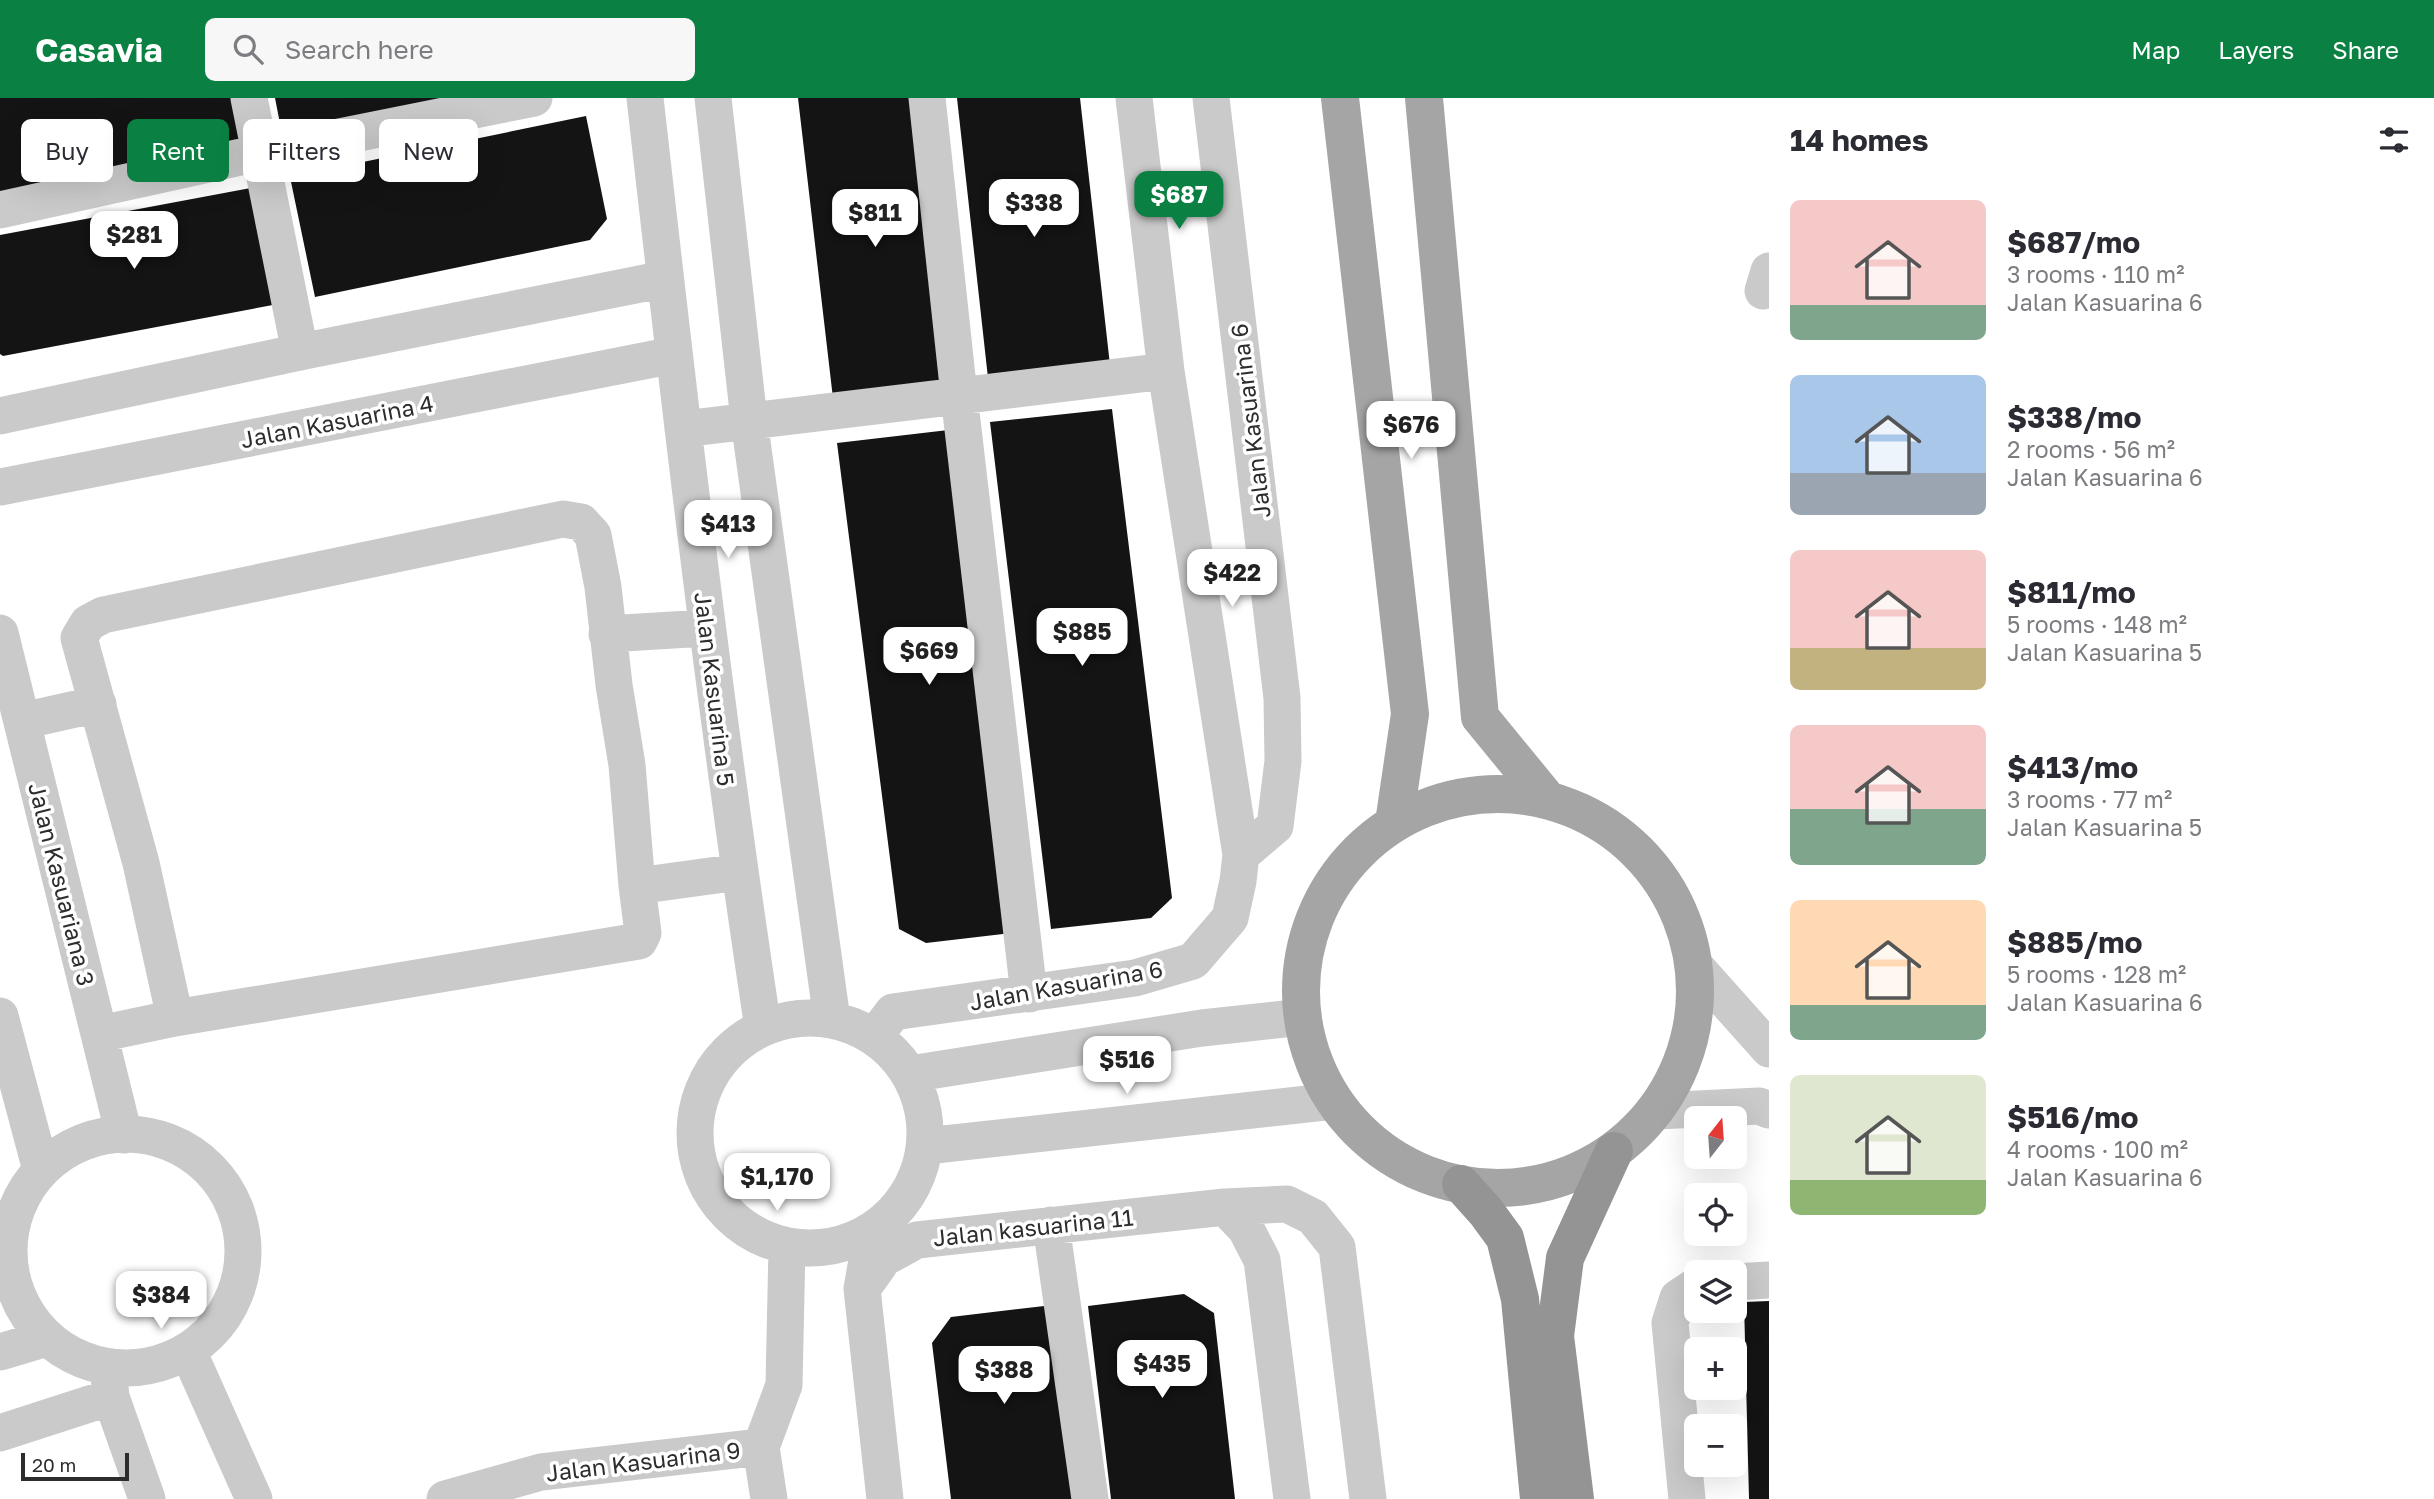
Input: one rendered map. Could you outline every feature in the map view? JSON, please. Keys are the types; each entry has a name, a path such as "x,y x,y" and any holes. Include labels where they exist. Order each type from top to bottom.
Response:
{"highway":[{"path":"1575,1499 1555,1336 1565,1258 1614,1151"},
{"path":"1461,1184 1505,1238 1517,1287 1539,1499"}],"main road":[{"path":"1340,98 1410,714 1394,823"},
{"path":"1424,98 1480,717 1548,800"},
{"path":"1495,793 1548,800 1592,817 1631,844 1662,879 1684,921 1695,966 1696,1017 1682,1067 1657,1111 1614,1151 1567,1176 1528,1185 1514,1188 1461,1184 1412,1168 1369,1140 1334,1101 1313,1061 1302,1017 1302,960 1319,906 1350,859 1394,823 1442,801 1495,793"}],"street":[{"path":"249,98 253,119"},
{"path":"365,132 534,98"},
{"name":"Jalan Kasuarina 5","path":"645,98 706,628 762,1028"},
{"path":"713,98 749,420 832,1020"},
{"path":"927,98 958,395 1029,994"},
{"name":"Jalan Kasuarina 6","path":"874,1037 893,1012 1135,978 1193,961 1230,918 1241,855 1166,371 1134,98"},
{"name":"Jalan Kasuarina 6","path":"1211,98 1282,698 1283,761 1275,826 1241,855"},
{"path":"0,210 243,157"},
{"path":"265,182 300,352"},
{"path":"0,416 300,352 665,279"},
{"name":"Jalan Kasuarina 4","path":"0,487 674,355"},
{"path":"683,429 1166,371"},
{"path":"99,1034 175,1018 639,941 643,933 627,765 607,634 603,587 593,535 581,522 563,519 103,615 88,624 79,638 141,863 175,1018"},
{"path":"607,634 706,628"},
{"name":"Jalan Kasuariana 3","path":"0,634 124,1135"},
{"path":"22,721 98,704"},
{"path":"637,886 739,872"},
{"path":"1695,966 1769,1049"},
{"path":"0,1016 24,1180 23,1194 12,1220 6,1279 24,1310 47,1338 86,1361 109,1382 147,1499"},
{"path":"910,1074 1202,1028 1302,1017"},
{"path":"797,1018 832,1020 854,1026 874,1037 894,1054 910,1074 924,1109 926,1146 910,1194 874,1231 847,1244 817,1249 787,1247 762,1238 739,1224 720,1206 706,1184 697,1159 694,1132 697,1107 706,1082 730,1050 762,1028 797,1018"},
{"path":"926,1146 1334,1101"},
{"path":"1657,1111 1759,1106 1769,1110"},
{"path":"0,1433 136,1368 163,1362 188,1351 214,1328 234,1299 243,1253 242,1230 224,1187 200,1161 170,1143 147,1136 101,1137 79,1144 24,1180"},
{"name":"Jalan kasuarina 11","path":"862,1289 884,1258 918,1240 1225,1207 1287,1204 1313,1217 1337,1247 1368,1499"},
{"path":"1225,1207 1246,1229 1262,1260 1292,1499"},
{"path":"1051,1225 1090,1499"},
{"path":"874,1231 862,1289 885,1499"},
{"path":"769,1499 761,1447 784,1385 787,1247"},
{"path":"1747,1281 1769,1280"},
{"path":"1684,1294 1678,1298 1670,1323 1687,1499"},
{"path":"0,1352 47,1338"},
{"path":"188,1351 254,1499"},
{"name":"Jalan Kasuarina 9","path":"445,1499 543,1486 761,1447"}],"building":[{"path":"0,98 239,98 243,119 243,152 229,155 229,119 127,119 127,175 113,177 113,119 21,119 21,182 89,182 0,199"},
{"path":"275,98 498,98 365,123 365,119 279,119"},
{"path":"798,98 918,98 953,394 834,407"},
{"path":"957,98 1080,98 1111,374 989,387"},
{"path":"586,116 607,219 590,240 315,297 291,182 365,182 365,162 379,159 379,182 478,182 478,138"},
{"path":"256,187 278,304 3,356 0,354 0,235"},
{"path":"1112,409 1172,898 1151,918 1051,929 990,422"},
{"path":"957,429 1021,932 926,943 899,929 837,443"},
{"path":"1184,1294 1214,1313 1235,1499 1111,1499 1088,1306"},
{"path":"1769,1301 1769,1499 1749,1499 1747,1337 1745,1323 1747,1323 1747,1302"},
{"path":"1053,1305 1076,1499 951,1499 932,1343 951,1317"}]}
